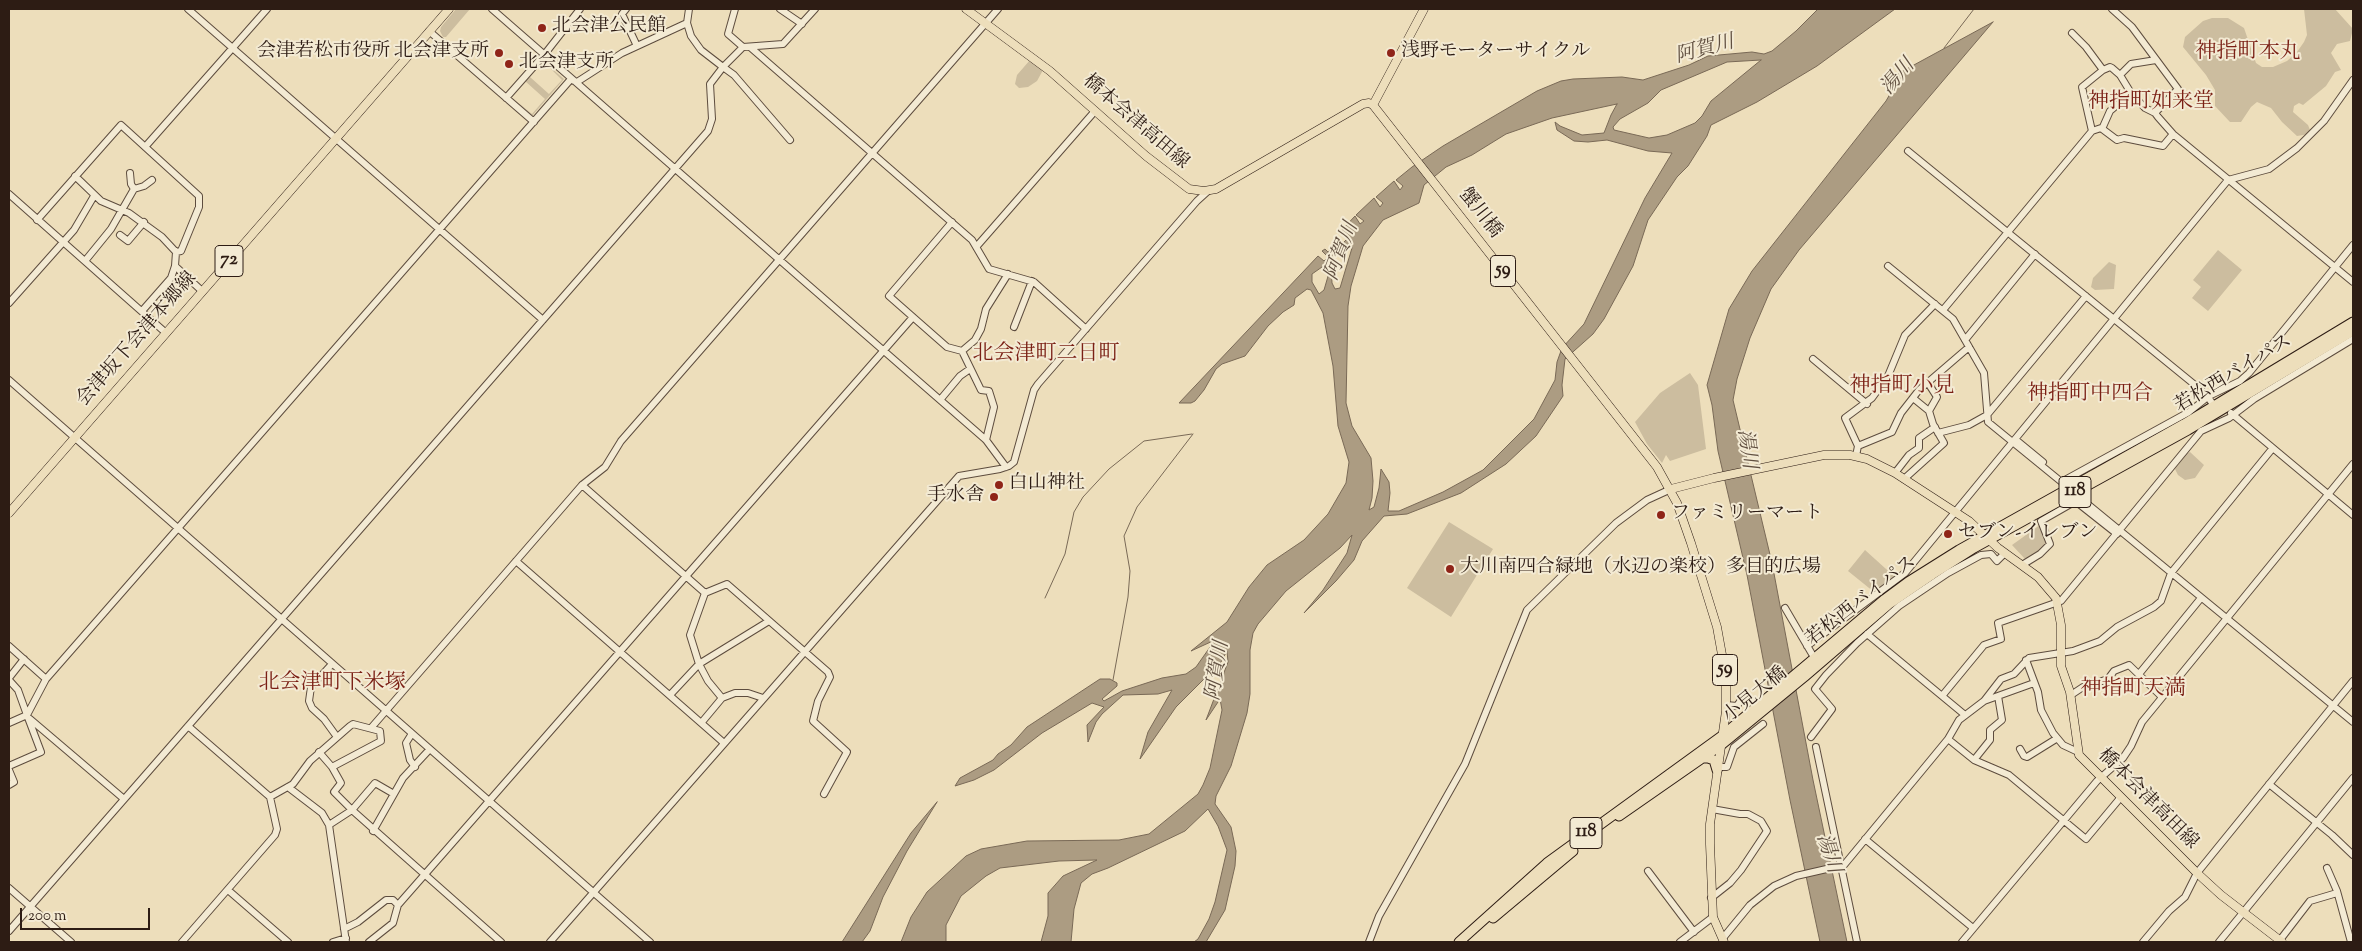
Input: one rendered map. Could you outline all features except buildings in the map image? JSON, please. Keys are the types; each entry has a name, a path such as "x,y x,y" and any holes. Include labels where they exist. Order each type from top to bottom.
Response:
{"highway":[{"name":"若松西バイパス","path":"2071,491 2353,322"},
{"name":"若松西バイパス","path":"1809,669 1889,604 1987,537 2227,407 2353,331"},
{"name":"小見大橋","path":"1722,740 1739,721 1809,669"},
{"name":"小見大橋","path":"1722,740 1758,708"},
{"name":"118","path":"1467,942 1570,853 1703,758 1722,740"},
{"name":"118","path":"1459,942 1547,863 1722,740"},
{"path":"1703,758 1714,760 1718,769"}],"main road":[{"name":"会津坂下会津本郷線","path":"9,513 449,9"},
{"name":"橋本会津高田線","path":"966,9 1050,71 1183,186 1189,189 1208,191"},
{"path":"1208,191 1224,185 1363,104 1369,103 1373,106 1424,9"},
{"name":"蟹川橋","path":"1373,106 1620,420 1671,489"},
{"name":"橋本会津高田線","path":"1671,489 1824,455 1856,456 1895,473 1956,512 2046,584 2058,604 2061,625 2061,666 2071,695 2078,752 2101,778 2197,873 2243,913 2281,941"},
{"name":"59","path":"1671,489 1683,518 1717,627 1726,677 1726,708 1712,808 1710,844 1713,917 1723,940"},
{"path":"1726,708 1733,720 1739,721"}],"street":[{"path":"188,9 543,320"},
{"path":"146,147 266,9"},
{"path":"492,9 986,440 1006,467"},
{"path":"506,98 544,55 580,9"},
{"path":"626,9 622,14 637,46"},
{"path":"688,9 687,23 694,41 701,50 734,75 790,140"},
{"path":"735,9 728,34 742,47 784,44 815,9"},
{"path":"780,9 802,24"},
{"path":"371,728 582,485 605,467 621,441 998,9"},
{"path":"2112,9 2132,27 2178,89 2155,113"},
{"path":"573,80 577,82 637,46 687,23"},
{"path":"429,31 534,122"},
{"path":"2072,33 2086,47 2103,70"},
{"path":"9,931 710,128 710,84 742,47"},
{"path":"750,47 952,222 977,246 989,269 1032,282 1086,329"},
{"path":"2120,75 2131,64 2156,60"},
{"path":"2092,131 2082,87 2103,70 2110,67 2120,75 2145,108 2155,113 2173,134 2353,282"},
{"path":"9,723 28,717 46,679 534,122 573,80"},
{"path":"1807,646 1904,574 2228,180 2269,169 2297,148 2324,121 2353,80"},
{"path":"2102,129 2110,111 2131,92"},
{"path":"977,246 1095,111"},
{"path":"38,220 121,125 199,196 199,207 181,251 176,252"},
{"path":"1944,310 2092,131 2102,129 2117,140 2124,138 2163,146 2173,134"},
{"path":"1908,151 2208,396 2214,406"},
{"path":"130,173 131,184 134,189"},
{"path":"75,176 94,196 106,204 122,209 144,222 176,252 175,266 171,278 142,311"},
{"path":"85,261 111,229 134,189 144,186 152,180"},
{"path":"550,942 958,476 1006,467 1015,459 1034,390 1197,201 1208,191"},
{"path":"9,194 166,332"},
{"path":"9,304 74,230 94,196"},
{"path":"120,236 128,241 144,222"},
{"path":"952,222 889,296 950,349 962,351 975,340 986,309 1008,274"},
{"path":"2022,566 2038,556 2050,544 2042,527 2042,521 2071,491 2189,412 2208,396 2237,383 2249,374 2353,245"},
{"path":"1965,340 2035,254"},
{"path":"175,266 202,291"},
{"path":"1888,266 1954,319 1984,373 1988,422 2014,441 2118,532 2353,722"},
{"path":"1014,327 1032,282"},
{"path":"1895,473 1909,456 1919,448 1919,438 1937,430 1969,425 1987,415 2086,296"},
{"path":"1856,456 1858,446 1846,418 1867,404 1888,376 1905,335 1935,304"},
{"path":"369,942 393,923 398,906 913,318"},
{"path":"1942,696 1984,645 2001,639 1998,623 2058,604 2201,432 2233,416 2254,399 2353,339"},
{"path":"1858,446 1892,432 1912,398 1969,347"},
{"path":"962,351 981,390 989,391 994,407 986,440"},
{"path":"1813,359 1867,404"},
{"path":"940,400 960,376 970,369"},
{"path":"9,380 386,710 411,735 650,942"},
{"path":"1928,383 1938,397 1929,411"},
{"path":"1904,479 1943,445 1929,411 1912,398"},
{"path":"2227,407 2233,416 2353,515"},
{"path":"1984,701 1998,681 2014,674 2026,660 2040,655 2061,653 2087,647 2100,641 2117,627 2154,607 2163,598 2171,573 2272,448"},
{"path":"1962,942 2063,821 2127,752 2142,722 2353,464"},
{"path":"582,485 705,593"},
{"path":"1369,942 1379,916 1465,764 1527,610 1616,523 1647,500 1671,489"},
{"path":"1811,737 1832,709 1815,690 1826,669 1899,606 1948,573 1981,555 1991,554 1997,561 2005,553"},
{"path":"516,561 724,743"},
{"path":"722,698 708,681 699,664 690,635 705,593 727,584 830,676 818,701 813,723 847,752 824,794"},
{"path":"2139,674 2201,598"},
{"path":"1785,608 1812,654"},
{"path":"670,695 699,664 769,621"},
{"path":"1866,634 1965,715"},
{"path":"9,646 46,679"},
{"path":"9,766 41,752 18,690 9,679 24,659"},
{"path":"2026,660 2040,698 2041,710 2056,739 2063,745 2078,752"},
{"path":"332,664 311,687 309,702 312,708 324,719 338,737"},
{"path":"2071,695 2083,687 2108,679 2114,671 2127,665 2162,697"},
{"path":"2143,942 2169,911 2185,897 2197,873 2353,680"},
{"path":"1723,940 1750,905 1774,886 1796,876 1840,867 1849,860 1948,739 1965,715 1984,701 2034,683"},
{"path":"702,722 722,698 735,693 748,693 763,698"},
{"path":"1726,708 1737,706 1745,694"},
{"path":"1974,760 1990,740 1990,730 2002,720 1998,696"},
{"path":"28,717 124,799"},
{"path":"270,797 298,779 310,761 353,724 380,731 381,741 332,767"},
{"path":"1718,769 1728,767 1734,747 1763,724"},
{"path":"182,942 276,833 270,797 188,726"},
{"path":"411,735 406,742 410,760 416,767"},
{"path":"1948,739 1974,760 2009,775 2086,839 2121,797"},
{"path":"2020,749 2024,756 2027,757 2056,739"},
{"path":"1816,747 1857,942"},
{"path":"373,831 403,778 416,767 429,750"},
{"path":"319,752 332,767 341,783 334,792 373,831 501,942"},
{"path":"9,770 14,782 9,785"},
{"path":"2219,942 2353,778"},
{"path":"328,825 352,810 375,783 394,794"},
{"path":"2269,784 2353,855"},
{"path":"288,787 322,813 328,825 346,940 333,942"},
{"path":"1711,898 1730,883 1741,870 1767,831 1761,821 1748,814 1712,808"},
{"path":"1865,839 1973,928"},
{"path":"2348,850 2353,843"},
{"path":"2327,868 2337,893 2351,942"},
{"path":"1648,871 1694,932"},
{"path":"9,888 71,942"},
{"path":"228,890 288,942"},
{"path":"2281,941 2310,901 2337,893"},
{"path":"344,929 358,922 386,900 393,900 398,906"},
{"path":"1680,942 1713,917"}],"shaded area":[{"path":"456,9 470,9 446,37 443,37 440,31 441,27"},
{"path":"2304,9 2335,9 2353,29 2350,41 2337,44 2331,53 2341,70 2335,72 2326,86 2303,105 2299,103 2294,106 2293,112 2308,125 2309,134 2297,136 2271,108 2257,102 2251,107 2241,122 2230,122 2215,106 2215,90 2206,75 2183,47 2185,37 2203,21 2212,18 2228,18 2244,28 2256,63 2262,67 2273,67 2287,61 2304,42 2307,35"},
{"path":"1030,60 1043,70 1037,81 1028,87 1019,88 1015,84 1017,75"},
{"path":"543,61 564,79 532,116 511,97 532,114 545,99 525,81 530,77 549,94 562,80"},
{"path":"2218,250 2242,270 2208,311 2192,298 2201,287 2193,280"},
{"path":"2109,262 2116,265 2114,289 2095,290 2091,287 2093,278"},
{"path":"1690,373 1698,385 1706,449 1670,461 1666,455 1662,463 1647,444 1635,422 1660,393"},
{"path":"2190,452 2204,465 2195,478 2185,480 2178,475 2175,469 2186,454"},
{"name":"大川南四合緑地（水辺の楽校）多目的広場","path":"1449,522 1493,549 1451,617 1407,588"},
{"path":"2040,525 2049,542 2038,555 2025,559 2012,545"},
{"path":"1865,550 1896,578 1874,592 1848,571"}],"water":[{"path":"1818,9 1895,9 1817,66 1757,102 1711,125 1707,136 1688,166 1677,177 1648,220 1633,266 1604,319 1593,334 1565,359 1562,385 1563,396 1536,436 1506,464 1461,493 1407,514 1384,516 1362,541 1354,560 1304,613 1323,590 1347,553 1352,535 1340,548 1286,591 1258,624 1253,633 1250,650 1250,694 1247,713 1231,766 1216,796 1215,804 1231,827 1236,851 1235,866 1225,910 1206,942 1194,942 1198,939 1209,919 1215,902 1227,850 1218,826 1208,809 1185,831 1092,874 1081,883 1074,909 1071,942 1041,942 1048,916 1048,893 1063,876 1097,860 1059,861 1000,868 986,876 961,896 946,925 946,942 901,942 911,917 927,892 966,856 981,849 1027,841 1119,840 1149,834 1198,794 1210,768 1222,710 1220,699 1206,720 1228,662 1227,651 1221,662 1176,707 1140,759 1148,732 1172,690 1158,694 1123,695 1096,722 1088,742 1087,725 1104,707 1092,703 1042,733 994,770 974,780 955,786 960,778 993,760 1011,745 1027,727 1100,679 1110,679 1117,683 1117,686 1102,699 1104,701 1122,691 1162,678 1186,674 1196,667 1215,640 1191,651 1227,622 1249,587 1267,565 1304,540 1328,514 1346,483 1349,462 1338,426 1333,366 1323,313 1311,290 1307,289 1295,298 1294,305 1268,326 1245,356 1222,364 1216,369 1195,401 1179,403 1318,256 1324,261 1328,257 1322,251 1325,249 1328,252 1339,241 1343,243 1347,239 1340,232 1355,216 1360,224 1364,221 1356,215 1374,198 1380,207 1383,203 1376,197 1394,181 1400,190 1403,186 1396,180 1412,167 1443,146 1537,91 1561,81 1573,79 1622,77 1643,80 1689,65 1708,56 1752,52 1764,54 1772,51","holes":["1761,60 1711,101 1702,116 1695,123 1667,135 1649,138 1614,130 1613,127 1620,119 1648,103 1661,90 1727,62","1617,104 1604,133 1582,135 1555,122 1557,130 1574,141 1607,140 1648,151 1672,153 1645,198 1584,324 1562,348 1557,362 1555,380 1534,419 1483,470 1443,492 1399,511 1388,511 1389,482 1381,469 1374,507 1369,510 1373,481 1371,458 1352,426 1346,403 1348,306 1351,286 1363,246 1383,220 1419,203 1424,185 1446,167 1472,155 1506,134 1552,118","1351,243 1352,248 1340,288 1335,289 1332,283 1331,266 1324,290 1319,294 1312,282 1312,274 1332,260 1339,249"]},
{"path":"1993,22 1799,250 1771,289 1750,338 1737,379 1733,400 1772,563 1813,780 1847,942 1820,942 1790,800 1747,575 1718,451 1712,405 1707,385 1729,309 1752,271 1886,101 1894,87 1890,78"},
{"path":"937,802 907,851 883,897 870,931 862,942 842,942 911,833"}],"waterway":[{"name":"湯川","path":"1944,48 1974,9"},
{"path":"1045,598 1065,554 1074,512 1083,497 1109,469 1144,441 1192,434"},
{"path":"1113,680 1128,597 1130,571 1124,536 1137,507 1193,434"}],"place":[{"name":"北会津公民館","path":"542,28"},
{"name":"会津若松市役所 北会津支所","path":"499,53"},
{"name":"浅野モーターサイクル","path":"1391,53"},
{"name":"北会津支所","path":"509,64"},
{"name":"白山神社","path":"999,485"},
{"name":"手水舎","path":"994,497"},
{"name":"ファミリーマート","path":"1661,515"},
{"name":"セブン-イレブン","path":"1948,534"},
{"name":"大川南四合緑地（水辺の楽校）多目的広場","path":"1450,569"}],"district":[{"name":"神指町本丸","path":"2248,53"},
{"name":"神指町如来堂","path":"2151,103"},
{"name":"北会津町二日町","path":"1046,355"},
{"name":"神指町小見","path":"1902,387"},
{"name":"神指町中四合","path":"2090,395"},
{"name":"北会津町下米塚","path":"332,684"},
{"name":"神指町天満","path":"2133,690"}],"water label":[{"name":"阿賀川","path":"1705,51"},
{"name":"阿賀川","path":"1343,252"},
{"name":"阿賀川","path":"1219,671"}]}
